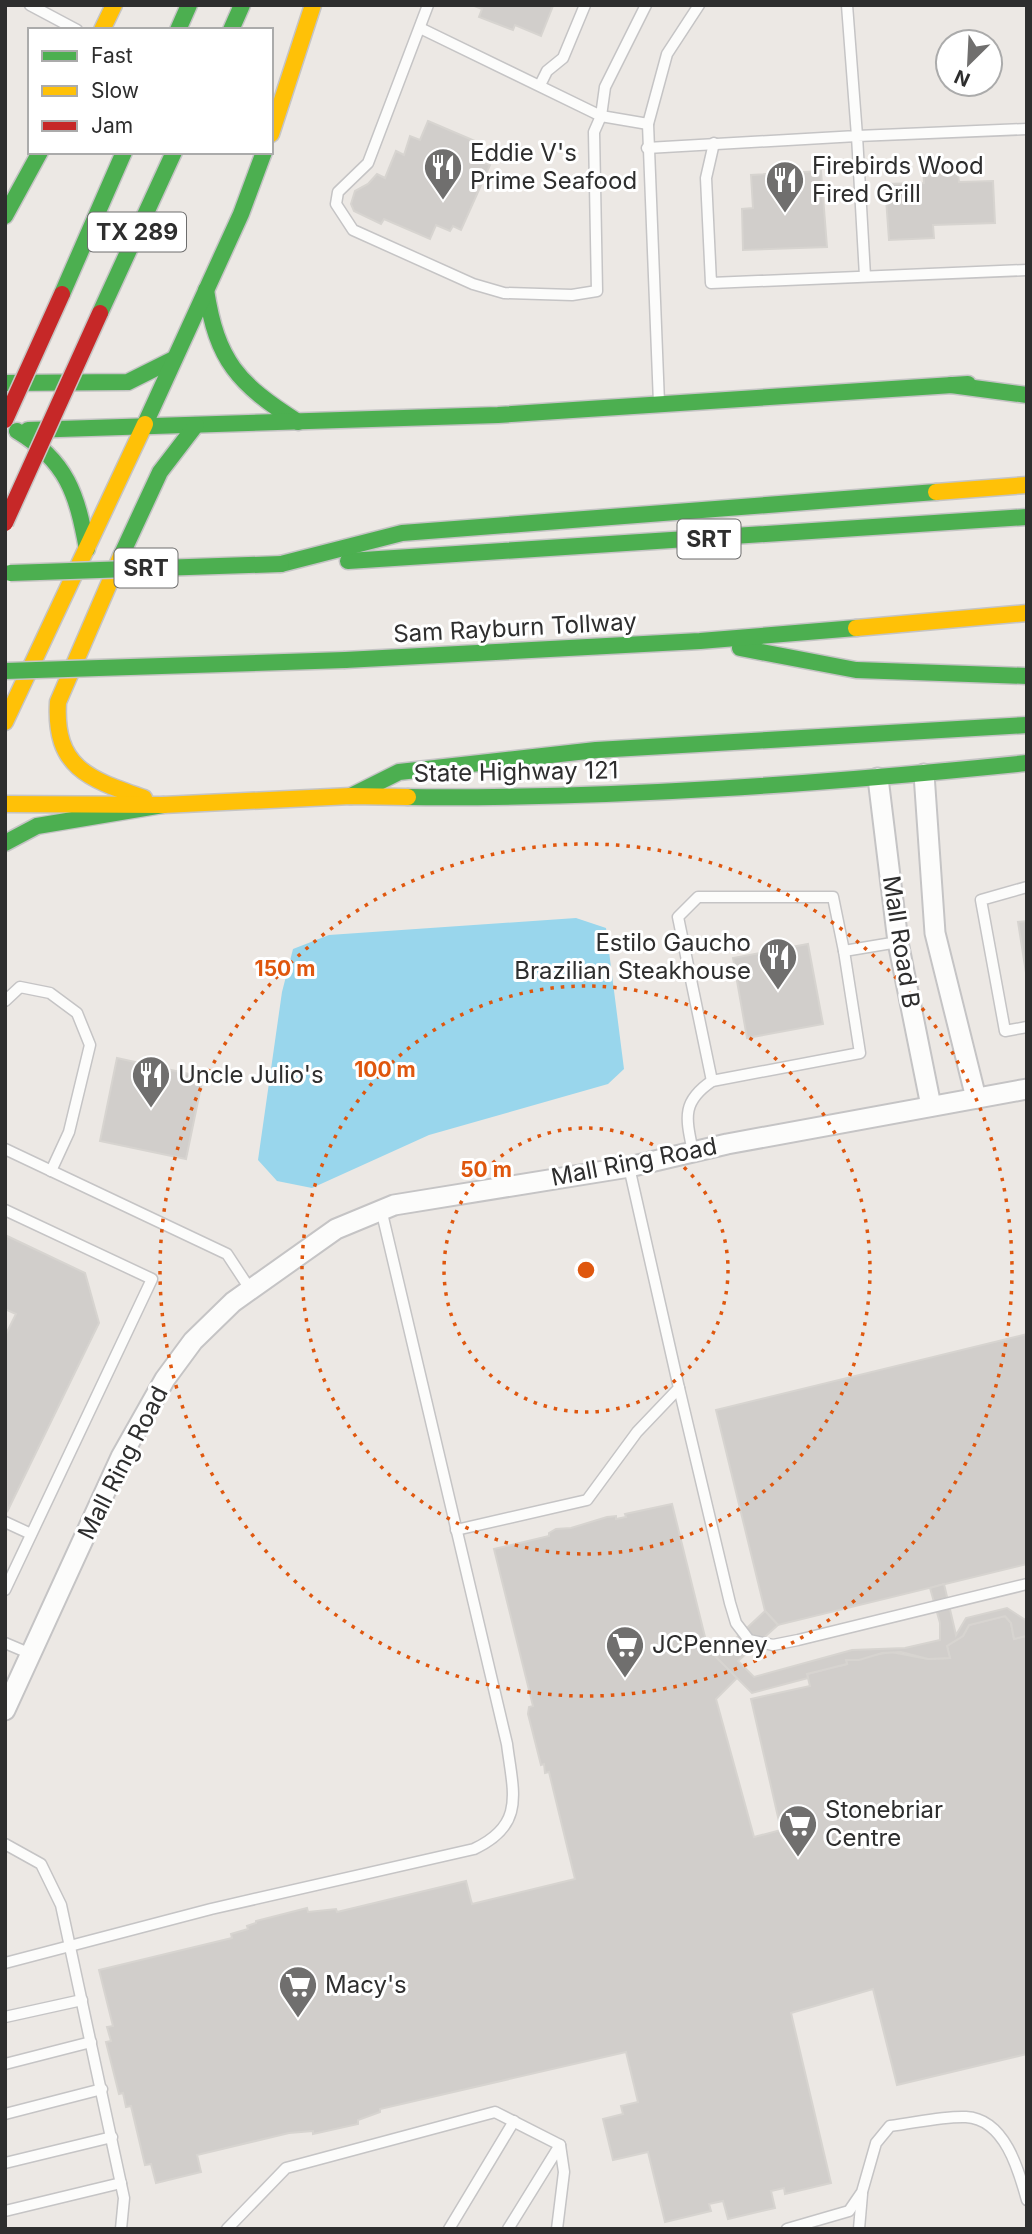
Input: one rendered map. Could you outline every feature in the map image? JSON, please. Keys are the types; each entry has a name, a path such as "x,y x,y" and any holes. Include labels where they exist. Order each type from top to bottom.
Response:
{"main road":[{"path":"103,28 114,5"},
{"path":"179,28 189,5"},
{"path":"231,28 242,5"},
{"path":"273,128 313,5"},
{"path":"6,214 39,154"},
{"name":"TX 289","path":"9,427 62,294 123,154"},
{"name":"TX 289","path":"5,523 173,154"},
{"path":"5,722 206,290 263,154"},
{"path":"206,290 216,346 229,368 263,400 298,422"},
{"path":"5,383 128,383 174,359"},
{"path":"9,427 196,425 498,415 1027,379"},
{"path":"951,385 1027,395"},
{"path":"163,804 91,779 75,768 60,744 56,716 58,702 145,502 160,472 196,425"},
{"path":"9,427 36,440 55,459 69,480 79,502 87,549"},
{"path":"281,564 402,533 1027,485"},
{"name":"SRT","path":"5,573 392,559 1027,517"},
{"name":"Sam Rayburn Tollway","path":"5,671 345,660 700,641 1027,613"},
{"path":"700,641 856,670 1027,677"},
{"path":"351,796 399,772 596,750 1027,725"},
{"name":"State Highway 121","path":"5,804 163,804 351,796 528,798 878,778 1027,763"},
{"path":"5,843 37,826 163,804"}],"street":[{"name":"Mall Road B","path":"924,774 935,933 976,1098"},
{"name":"Mall Road B","path":"878,778 898,942 931,1106"},
{"name":"Mall Ring Road","path":"5,1710 99,1505 148,1406 193,1341 250,1289 336,1229 381,1209 572,1174 629,1167 693,1152 1027,1089"}],"lane":[{"path":"30,5 73,28"},
{"path":"428,5 368,163 338,192 336,204 353,230 473,284 504,293 572,295 597,291 594,132 601,116 605,87 646,5"},
{"path":"540,85 547,71 563,58 585,5"},
{"path":"659,403 648,124 667,54 699,5"},
{"path":"848,5 865,276"},
{"path":"420,28 601,116 648,124"},
{"path":"647,148 1027,129"},
{"path":"714,143 706,178 711,283 1027,270"},
{"path":"1027,887 981,900 1006,1031 1027,1027"},
{"path":"693,1152 686,1116 695,1092 712,1081 860,1054 833,897 698,897 678,917 712,1081"},
{"path":"844,951 898,942"},
{"path":"5,1001 20,987 50,993 77,1013 90,1045 69,1132 51,1171"},
{"path":"5,1149 228,1254 250,1289"},
{"path":"629,1167 730,1604 736,1623 749,1640 773,1645 799,1640 1027,1584"},
{"path":"5,1963 211,1909 474,1849 495,1839 515,1804 507,1744 381,1209"},
{"path":"5,1210 152,1279 5,1590"},
{"path":"456,1530 587,1500 637,1432 679,1388"},
{"path":"5,1522 32,1534"},
{"path":"5,1643 31,1654"},
{"path":"5,1844 41,1864 61,1905 124,2198 121,2229"},
{"path":"5,2017 82,2000"},
{"path":"5,2064 91,2042"},
{"path":"5,2114 102,2089"},
{"path":"227,2229 286,2168 315,2163 472,2116 495,2112 560,2145"},
{"path":"859,2229 862,2192 876,2143 890,2126 969,2117 984,2124 1009,2146 1027,2200"},
{"path":"449,2229 514,2121"},
{"path":"5,2164 112,2137"},
{"path":"508,2229 560,2145"},
{"path":"557,2229 564,2172 560,2145"},
{"path":"5,2211 121,2183"},
{"path":"787,2229 849,2211 862,2192"}],"water":[{"path":"576,918 606,928 624,1069 608,1084 429,1135 312,1188 277,1181 258,1160 282,992 293,949 329,935"}],"building":[{"path":"472,5 558,5 553,6 541,36 515,25 513,30 479,17 482,9"},
{"path":"428,121 482,144 475,160 490,165 461,230 453,226 450,231 436,225 430,239 384,219 381,224 354,211 351,204 355,191 368,184 377,174 385,178 396,151 404,155 410,136 420,140"},
{"path":"957,165 959,182 993,181 995,223 933,225 934,238 889,240 885,184 924,183 923,166"},
{"path":"821,171 827,247 743,250 742,209 753,208 751,175"},
{"path":"1027,921 1027,979 1018,922"},
{"name":"Estilo Gaucho Brazilian Steakhouse","path":"808,944 823,1024 747,1038 733,958"},
{"name":"Uncle Julio's","path":"117,1058 203,1077 186,1159 100,1141"},
{"path":"5,1235 85,1273 99,1323 7,1512 5,1336 16,1314 5,1309"},
{"path":"1027,1334 1027,1564 778,1625 765,1611 716,1410"},
{"name":"Stonebriar Centre","path":"672,1504 708,1649 737,1678 716,1699 754,1837 781,1830 751,1699 810,1686 807,1674 847,1664 846,1660 891,1652 928,1659 950,1658 947,1646 963,1636 969,1625 1005,1616 1011,1623 1014,1639 1026,1636 1027,2054 897,2085 873,1989 791,2013 831,2183 785,2194 784,2188 771,2191 775,2208 728,2219 723,2201 709,2204 711,2211 665,2222 648,2152 613,2160 603,2119 623,2114 621,2106 638,2102 626,2052 380,2109 380,2112 358,2120 358,2124 313,2134 313,2131 289,2133 197,2155 201,2172 156,2183 151,2164 145,2165 131,2106 126,2107 123,2093 119,2094 106,2042 111,2041 107,2027 113,2026 99,1970 232,1938 231,1934 248,1929 247,1926 256,1921 307,1908 308,1912 336,1909 337,1912 466,1881 472,1904 575,1879 549,1772 545,1773 544,1764 541,1765 528,1714 529,1707 533,1706 494,1549 549,1536 549,1533 556,1529 571,1528 607,1517 626,1517 625,1514"},
{"path":"944,1584 956,1635 966,1618 1007,1608 1027,1621 1027,1639 1026,1636 1014,1639 1011,1623 1005,1616 969,1625 963,1636 947,1646 950,1658 928,1659 901,1652 882,1653 859,1660 846,1660 847,1664 807,1674 808,1678 752,1693 716,1657 765,1611 778,1625 738,1661 754,1677 852,1650 905,1648 940,1640 940,1623 930,1588"}],"traffic: fast":[{"path":"179,28 189,5"},
{"path":"232,28 242,5"},
{"path":"5,216 39,154"},
{"path":"62,294 123,154"},
{"path":"100,313 173,154"},
{"path":"145,424 241,214 263,154"},
{"path":"206,290 217,335 234,368 260,395 298,422"},
{"path":"5,383 128,382 174,359"},
{"path":"28,430 498,415 968,384"},
{"path":"951,385 1027,395"},
{"path":"121,556 160,472 196,425"},
{"path":"17,431 48,454 67,481 74,495 87,549"},
{"path":"281,564 402,533 936,492"},
{"path":"348,561 1027,517"},
{"path":"10,573 281,564"},
{"path":"345,660 700,641 856,628"},
{"path":"740,648 856,670 1027,676"},
{"path":"5,671 345,660"},
{"path":"351,796 399,772 596,750 1027,725"},
{"path":"408,797 718,789 1027,763"},
{"path":"5,843 37,826 163,805"}],"traffic: slow":[{"path":"103,28 114,5"},
{"path":"273,128 313,5"},
{"path":"5,722 145,424"},
{"path":"936,492 1027,485"},
{"path":"121,556 58,702 58,724 62,742 79,768 107,784 144,798"},
{"path":"856,628 1027,613"},
{"path":"5,804 163,805 351,796 408,797"}],"traffic: jam":[{"path":"5,420 62,294"},
{"path":"5,523 100,313"}],"place":[{"name":"Eddie V's Prime Seafood","path":"443,201"},
{"name":"Firebirds Wood Fired Grill","path":"785,214"},
{"name":"Estilo Gaucho Brazilian Steakhouse","path":"778,991"},
{"name":"Uncle Julio's","path":"151,1109"},
{"name":"JCPenney","path":"625,1679"},
{"name":"Stonebriar Centre","path":"798,1858"},
{"name":"Macy's","path":"298,2019"}]}
